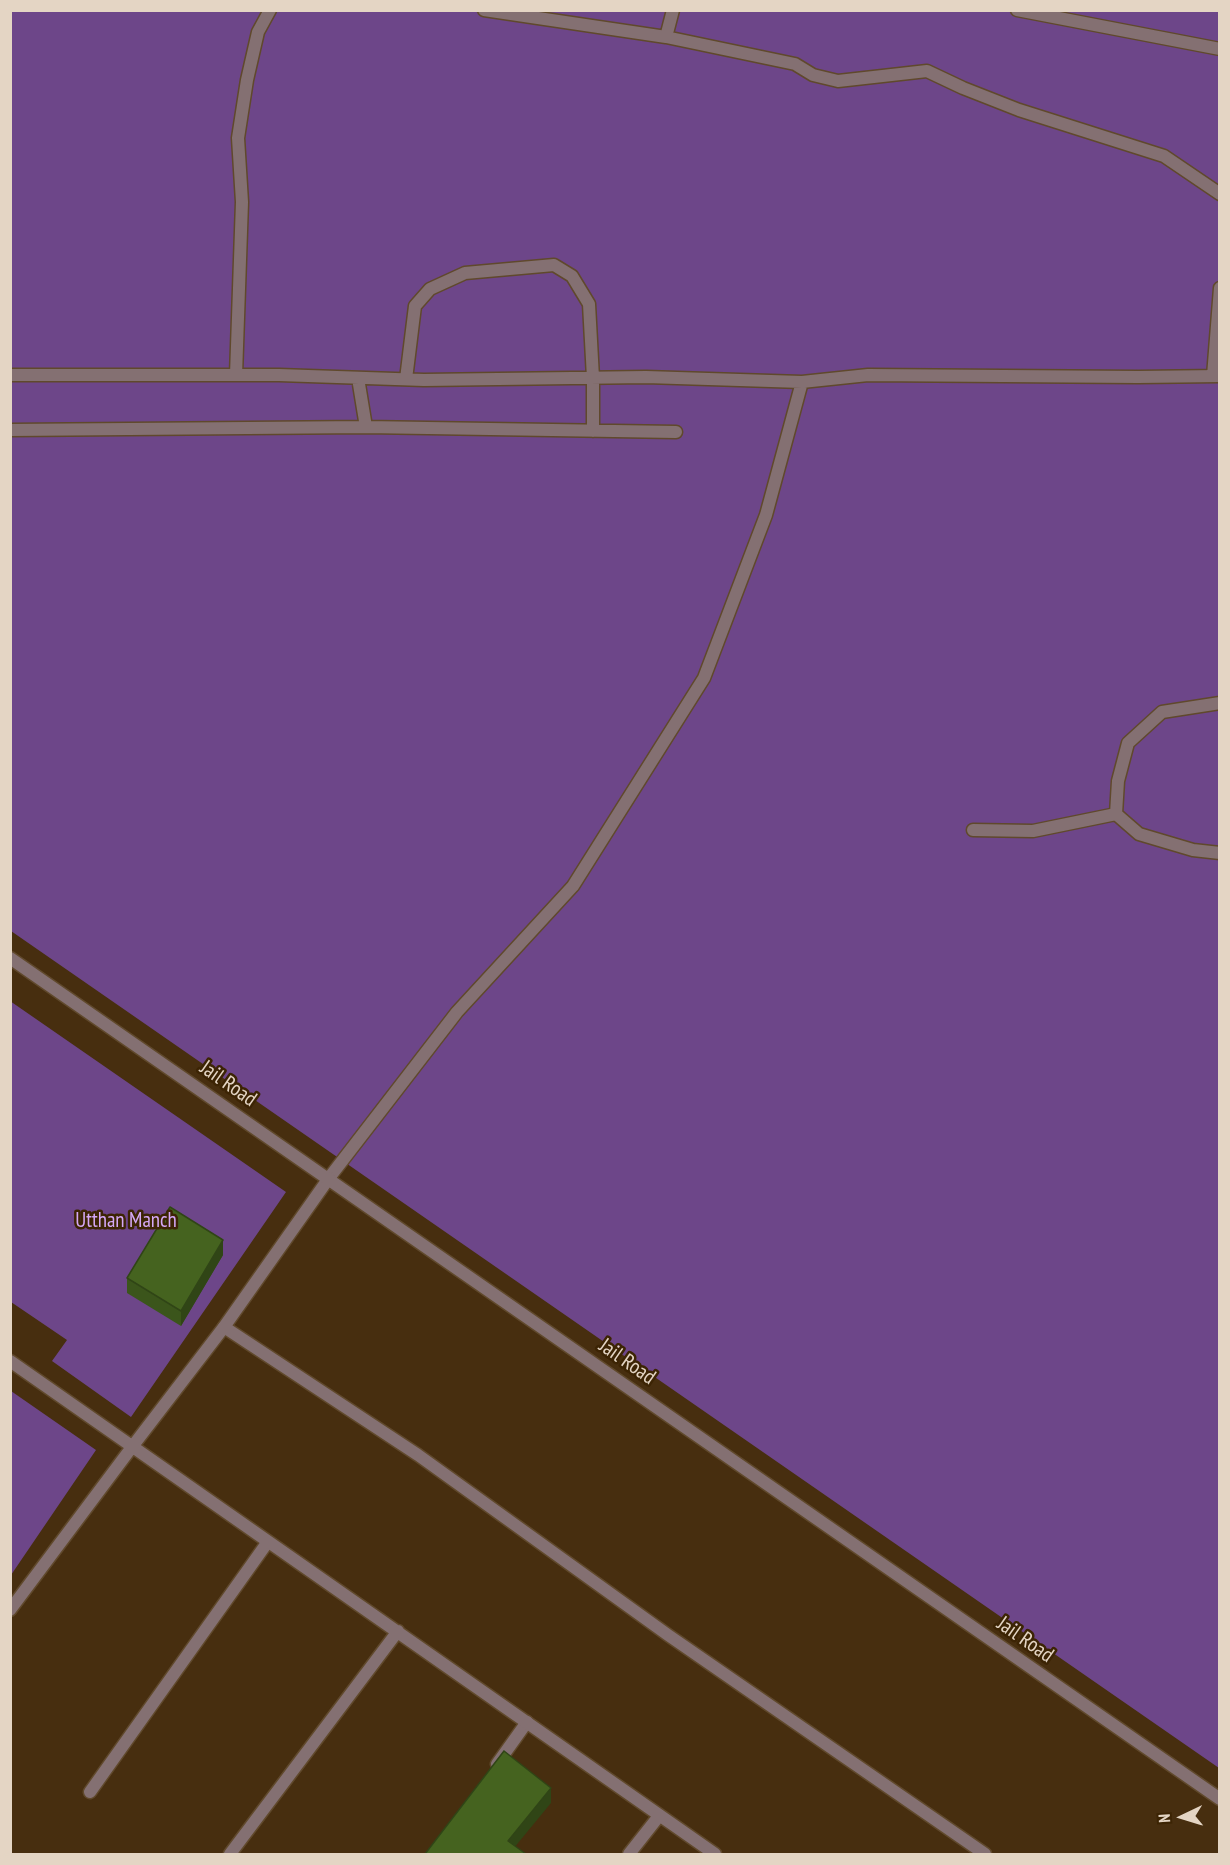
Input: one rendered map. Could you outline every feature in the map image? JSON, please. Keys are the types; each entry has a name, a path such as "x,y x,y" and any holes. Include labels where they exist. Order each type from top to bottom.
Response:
{"street":[{"path":"236,375 242,202 238,138 247,80 258,32 270,10"},
{"path":"484,10 666,37 795,64 813,75 838,81 927,71 1019,110 1164,156 1220,194"},
{"path":"666,37 673,10"},
{"path":"1017,10 1220,49"},
{"path":"406,379 415,306 430,289 465,273 554,265 573,276 589,304 593,430"},
{"path":"10,375 236,375 406,379 646,378 802,382 868,375 1216,376 1220,288"},
{"path":"358,378 366,427"},
{"path":"10,1610 224,1327 329,1178 457,1012 573,886 704,678 766,515 802,382"},
{"path":"10,430 366,427 676,432"},
{"path":"1116,814 1118,781 1128,743 1162,712 1220,703"},
{"path":"973,830 1033,831 1116,814"},
{"path":"1116,814 1139,834 1220,854"},
{"name":"Jail Road","path":"10,958 1220,1799"},
{"path":"224,1327 418,1455 668,1635 985,1854"},
{"path":"10,1361 267,1543 398,1631 716,1854"},
{"path":"90,1792 267,1543"},
{"path":"230,1854 398,1631"},
{"path":"493,1770 527,1722"},
{"path":"629,1854 659,1816"}],"green space":[{"path":"11,11 1219,11 1219,1768 11,931"},
{"name":"Utthan Manch","path":"10,1001 286,1192 131,1417 52,1361 67,1340 11,1302"},
{"path":"11,1391 96,1450 11,1575"}],"building":[{"name":"Utthan Manch","path":"170,1207 223,1240 181,1311 127,1278"},
{"path":"504,1751 551,1788 508,1841 526,1854 425,1854"}]}
